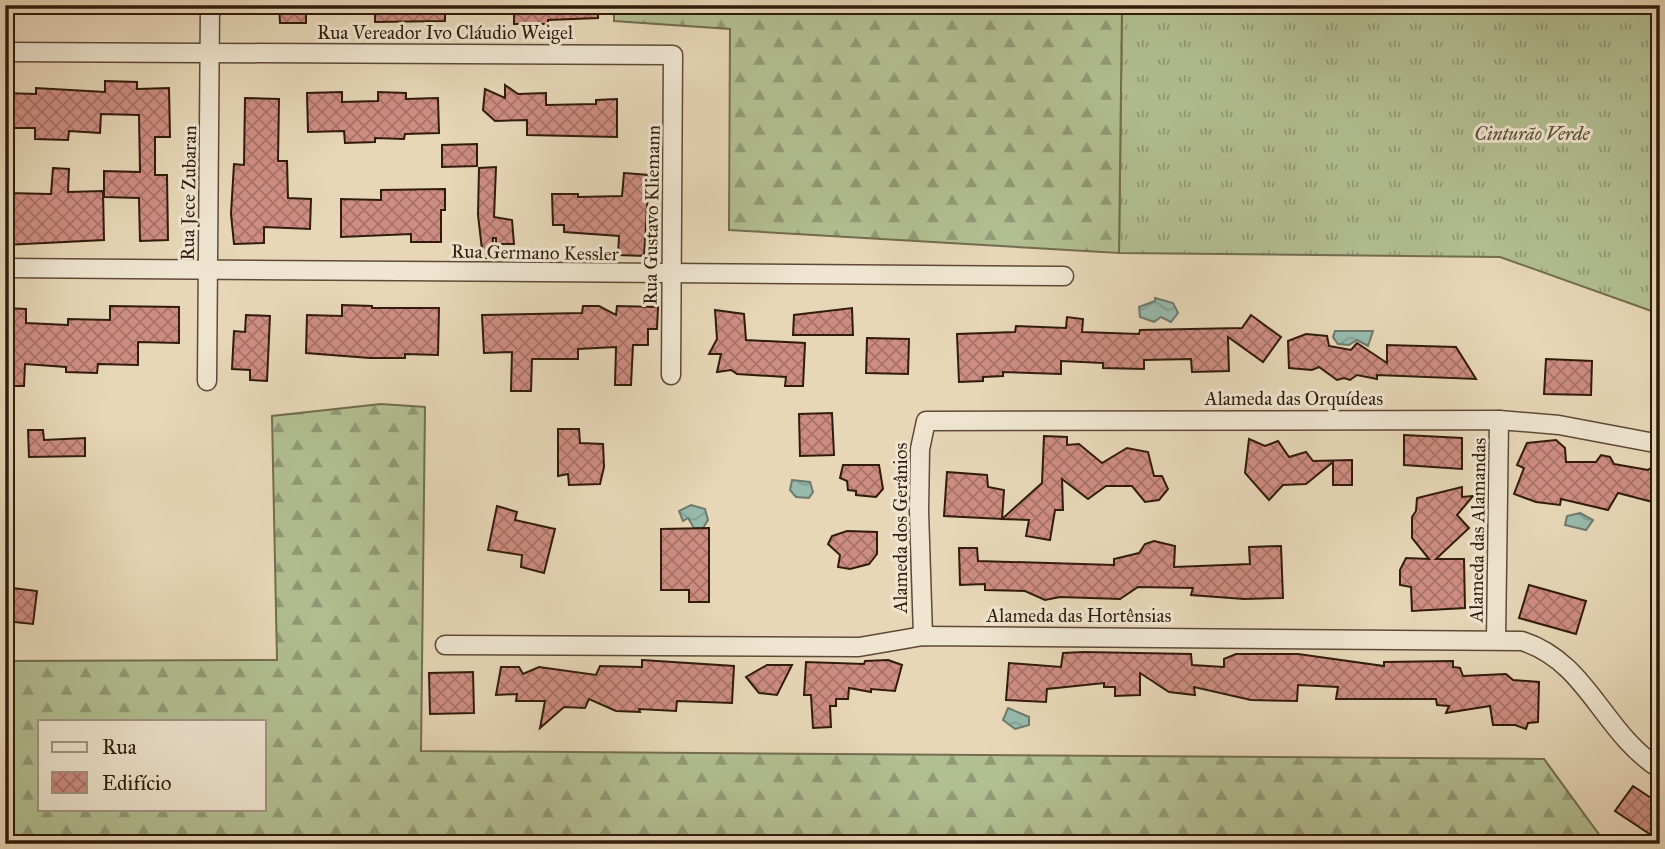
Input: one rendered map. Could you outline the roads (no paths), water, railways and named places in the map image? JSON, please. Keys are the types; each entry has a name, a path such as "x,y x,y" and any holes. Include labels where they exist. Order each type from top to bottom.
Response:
{"street":[{"name":"Rua Jece Zubaran","path":"207,381 210,5"},
{"name":"Rua Vereador Ivo Cláudio Weigel","path":"5,52 674,55"},
{"name":"Rua Gustavo Kliemann","path":"671,375 674,55"},
{"name":"Rua Germano Kessler","path":"5,268 208,267 671,275 1064,276"},
{"name":"Alameda das Orquídeas","path":"926,421 1499,420 1559,425 1660,444"},
{"name":"Alameda das Alamandas","path":"1496,640 1499,420"},
{"name":"Alameda dos Gerânios","path":"923,636 919,511 920,449 926,421"},
{"name":"Alameda das Hortênsias","path":"445,645 859,647 923,636 1522,641 1543,648 1572,670 1623,740 1660,769"}],"water":[{"path":"1155,298 1173,303 1178,313 1171,322 1161,317 1154,322 1140,317 1139,307 1155,301"},
{"path":"1335,331 1373,331 1368,346 1357,340 1349,345 1338,344 1333,337"},
{"path":"792,480 810,482 813,492 809,498 796,497 790,490"},
{"path":"691,505 705,509 708,520 703,528 694,528 688,518 683,521 679,511"},
{"path":"1580,513 1593,520 1586,530 1565,525 1567,516"},
{"path":"1008,708 1029,717 1029,725 1015,729 1003,720"}],"park label":[{"name":"Cinturão Verde","path":"1532,133"}]}
